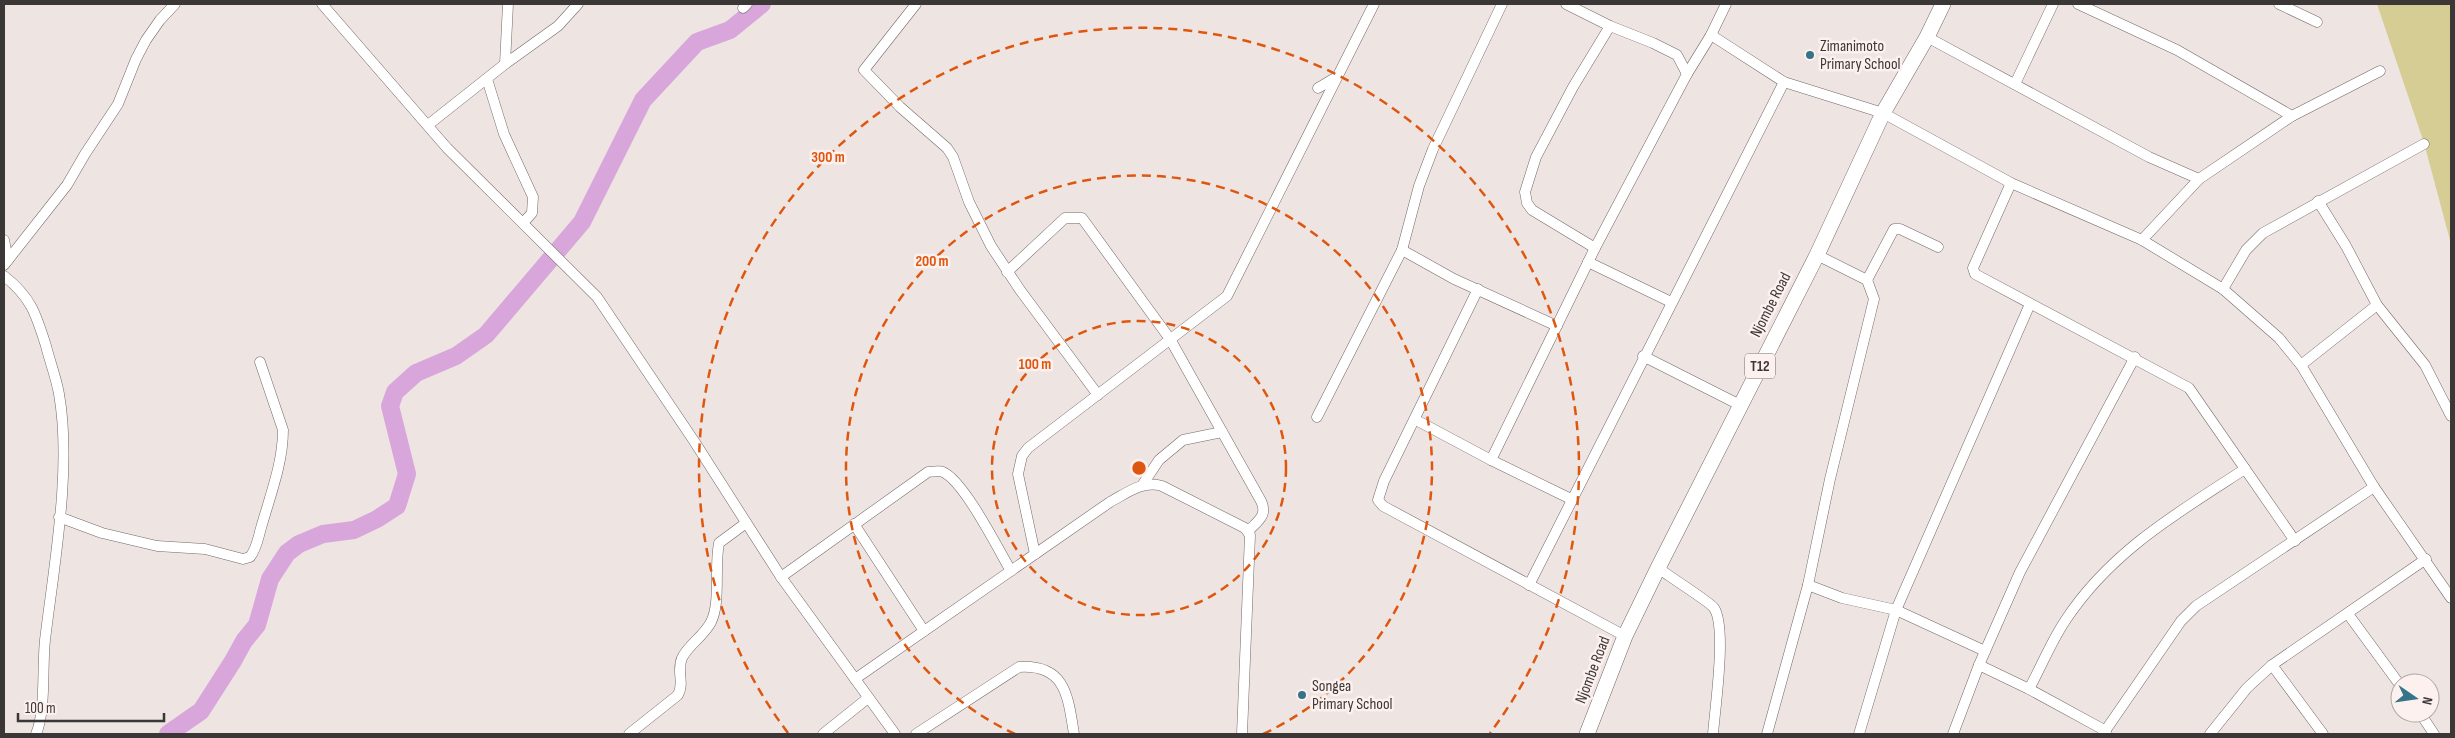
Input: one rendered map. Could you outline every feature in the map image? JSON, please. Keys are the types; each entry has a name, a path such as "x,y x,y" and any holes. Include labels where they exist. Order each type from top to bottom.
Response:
{"highway":[{"name":"Njombe Road","path":"1587,734 1625,636 1658,568 1817,255 1882,113 1927,37 1943,4"}],"street":[{"path":"6,263 67,184 115,110 146,40 160,20 175,4"},
{"path":"322,4 447,148 597,297 613,318 781,577 895,734"},
{"path":"505,64 508,4"},
{"path":"428,126 505,64 558,26 578,4"},
{"path":"916,4 864,70 900,107 947,148 953,157 969,202 991,246 1007,272 1098,395"},
{"path":"1036,554 1018,474 1022,456 1028,448 1227,296 1335,78 1374,4"},
{"path":"1317,417 1402,250 1416,195 1433,149 1502,4"},
{"path":"1566,4 1610,26 1678,55 1687,74"},
{"path":"1491,460 1595,248 1726,4"},
{"path":"2015,84 2053,4"},
{"path":"2078,4 2177,50 2292,116"},
{"path":"2279,4 2317,22"},
{"path":"1595,248 1532,210 1527,202 1526,192 1536,157 1573,87 1610,26"},
{"path":"1711,35 1784,82 1882,113 2011,183 2142,240 2223,289 2279,338 2301,365 2374,487 2426,559 2451,598"},
{"path":"1927,37 2150,157 2199,179"},
{"path":"2142,240 2199,179 2292,116 2380,71"},
{"path":"1318,88 1335,78"},
{"path":"487,79 504,134 533,197 532,213 524,224"},
{"path":"1529,585 1643,356 1784,82"},
{"path":"2223,289 2246,250 2263,232 2424,144"},
{"path":"2011,183 1973,271 1976,276 2135,357 2189,388 2220,429 2295,541"},
{"path":"2318,201 2346,246 2377,305 2425,365 2451,416"},
{"path":"1007,272 1066,218 1082,218 1170,339 1264,506 1261,518 1248,530"},
{"path":"1867,280 1894,229 1900,229 1938,247"},
{"path":"4,240 6,263"},
{"path":"1402,250 1478,289 1557,326"},
{"path":"1767,734 1808,585 1830,479 1872,307 1872,291 1867,280 1817,255"},
{"path":"1588,262 1671,302"},
{"path":"4,276 16,286 33,306 59,393 62,454 59,517 55,569 42,668 41,718 36,734"},
{"path":"1478,289 1416,420 1384,481 1378,500 1383,506 1625,636"},
{"path":"1858,734 1896,610 2030,304"},
{"path":"2301,365 2377,305"},
{"path":"1643,356 1740,405"},
{"path":"1953,734 1979,665 2020,572 2135,357"},
{"path":"59,517 102,533 157,546 205,550 243,560 250,557 258,540 269,503 283,442 283,430 260,362"},
{"path":"1416,420 1491,460 1572,499"},
{"path":"855,679 1110,502 1144,484 1159,460 1184,440 1222,432"},
{"path":"2029,689 2064,622 2115,561 2156,526 2245,469"},
{"path":"781,577 928,472 942,472 952,479 969,499 1011,571"},
{"path":"1144,484 1162,486 1248,530 1251,541 1242,734"},
{"path":"1979,665 2029,689 2105,732 2181,621 2196,606 2374,487"},
{"path":"629,734 678,695 682,686 679,672 682,658 711,623 716,608 716,560 719,543 746,523"},
{"path":"854,524 924,631"},
{"path":"2210,734 2247,688 2272,665 2426,559"},
{"path":"1658,568 1714,606 1719,618 1720,636 1713,734"},
{"path":"1808,585 1842,598 1896,610 1985,651"},
{"path":"2348,614 2391,673"},
{"path":"2272,665 2323,734"},
{"path":"916,734 1019,667 1037,666 1058,679 1065,688 1074,734"},
{"path":"823,734 868,698"},
{"path":"2427,723 2434,734"}],"shaded area":[{"path":"2377,4 2451,4 2451,244 2424,143"}],"waterway":[{"path":"168,734 201,711 244,641 257,625 270,579 287,553 299,544 323,534 354,530 377,519 397,506 407,474 390,406 395,392 416,373 456,356 486,335 582,222 643,100 697,42 730,30 762,4"}],"place":[{"name":"Zimanimoto Primary School","path":"1810,55"},
{"name":"Songea Primary School","path":"1302,695"}]}
